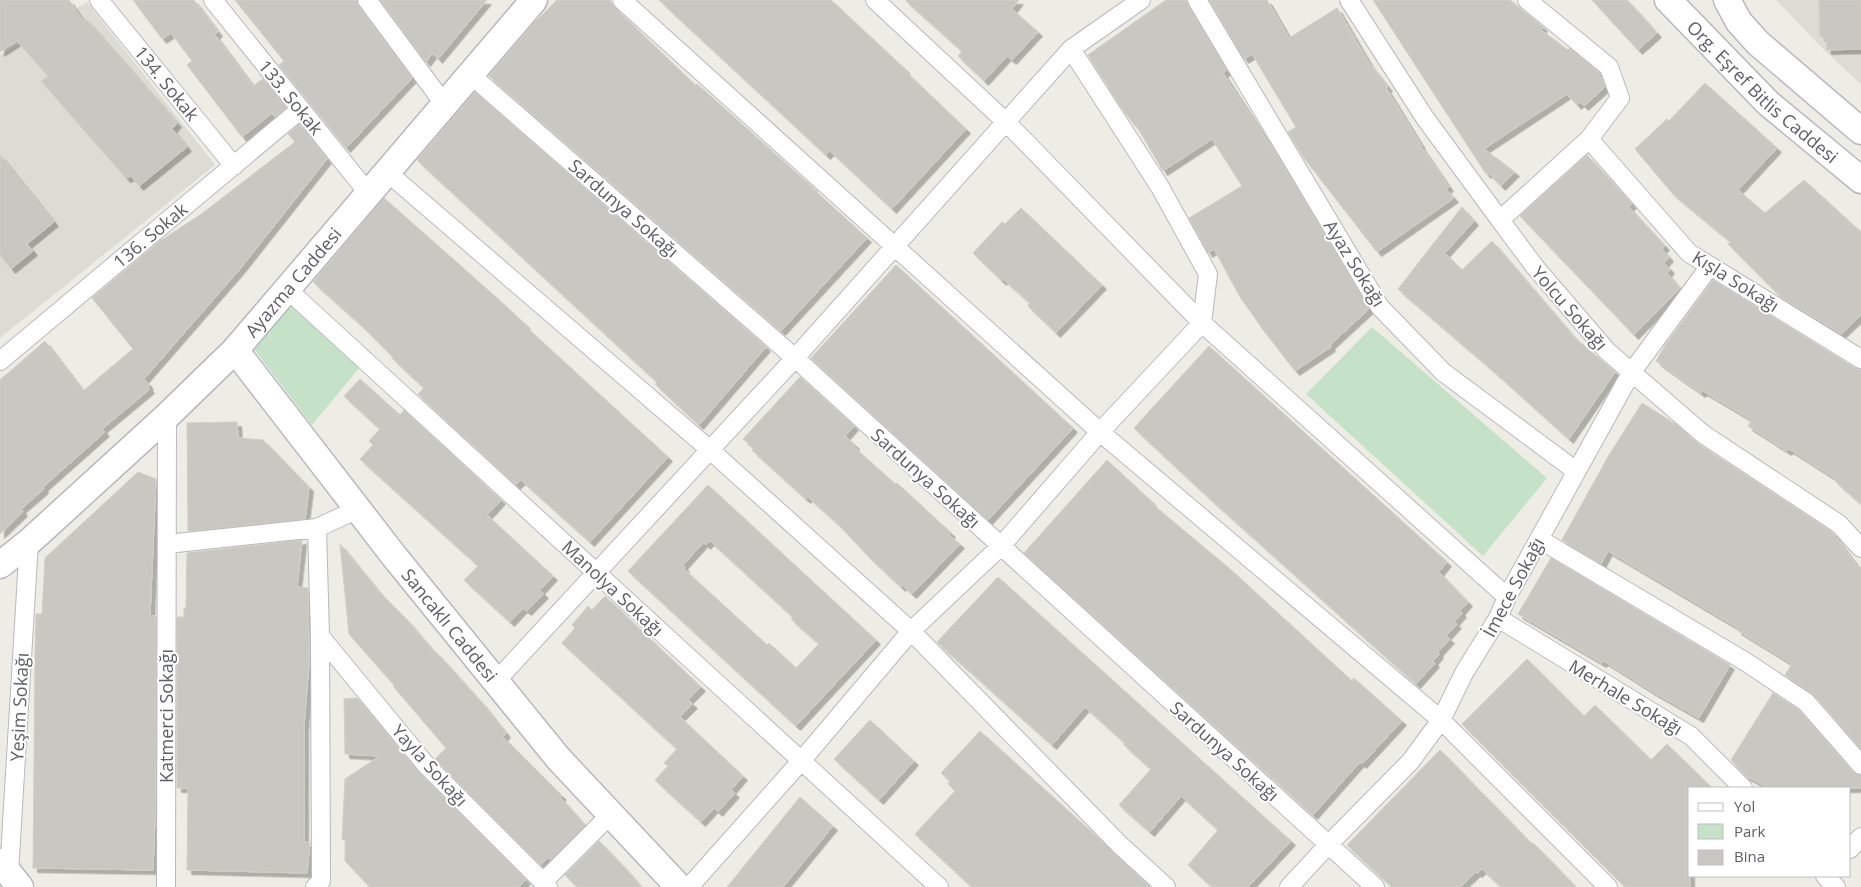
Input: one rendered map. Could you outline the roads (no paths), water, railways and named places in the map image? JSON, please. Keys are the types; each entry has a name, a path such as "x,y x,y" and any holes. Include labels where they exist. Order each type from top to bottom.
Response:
{"street":[{"name":"134. Sokak","path":"99,0 234,166"},
{"name":"133. Sokak","path":"213,0 369,194"},
{"path":"367,0 445,105"},
{"name":"Ayazma Caddesi","path":"0,565 29,542 235,350 534,0"},
{"path":"622,0 1100,432 1441,720 1608,887"},
{"path":"875,0 1006,123 1202,323 1507,597"},
{"path":"496,681 795,358 1071,49 1141,0"},
{"name":"Ayaz Sokağı","path":"1197,0 1380,307 1443,372 1576,471"},
{"name":"Yolcu Sokağı","path":"1349,0 1425,118 1535,267 1601,344 1631,373 1702,434 1839,524 1861,548"},
{"path":"1500,220 1589,139 1620,98 1609,67 1527,0"},
{"name":"Org. Eşref Bitlis Caddesi","path":"1668,0 1768,103 1861,180"},
{"name":"Org. Eşref Bitlis Caddesi","path":"1727,0 1739,22 1758,43 1861,131"},
{"path":"689,887 802,760 911,631 1001,546 1100,432 1202,323 1208,274 1160,187 1071,49"},
{"name":"Sardunya Sokağı","path":"471,75 795,358 1376,887"},
{"name":"136. Sokak","path":"0,361 301,109"},
{"name":"Kışla Sokağı","path":"1589,139 1689,253 1861,359"},
{"path":"387,172 709,449 911,631 1120,845 1166,887"},
{"name":"İmece Sokağı","path":"1289,887 1410,762 1441,720 1464,673 1498,618 1507,597 1539,538 1631,373 1710,266"},
{"name":"Manolya Sokağı","path":"287,288 940,887"},
{"name":"Sancaklı Caddesi","path":"235,350 358,510 558,758 679,887"},
{"name":"Katmerci Sokağı","path":"166,416 166,887"},
{"path":"167,544 317,528 358,510"},
{"path":"317,528 320,636 321,885"},
{"path":"1539,538 1746,662 1806,702 1861,766"},
{"path":"0,552 29,542"},
{"name":"Yeşim Sokağı","path":"10,874 29,542"},
{"name":"Merhale Sokağı","path":"1498,618 1690,736 1742,787"},
{"name":"Yayla Sokağı","path":"320,636 427,766 546,884"},
{"path":"546,884 611,814"},
{"path":"1851,848 1861,837"},
{"path":"1826,877 1836,887"}]}
